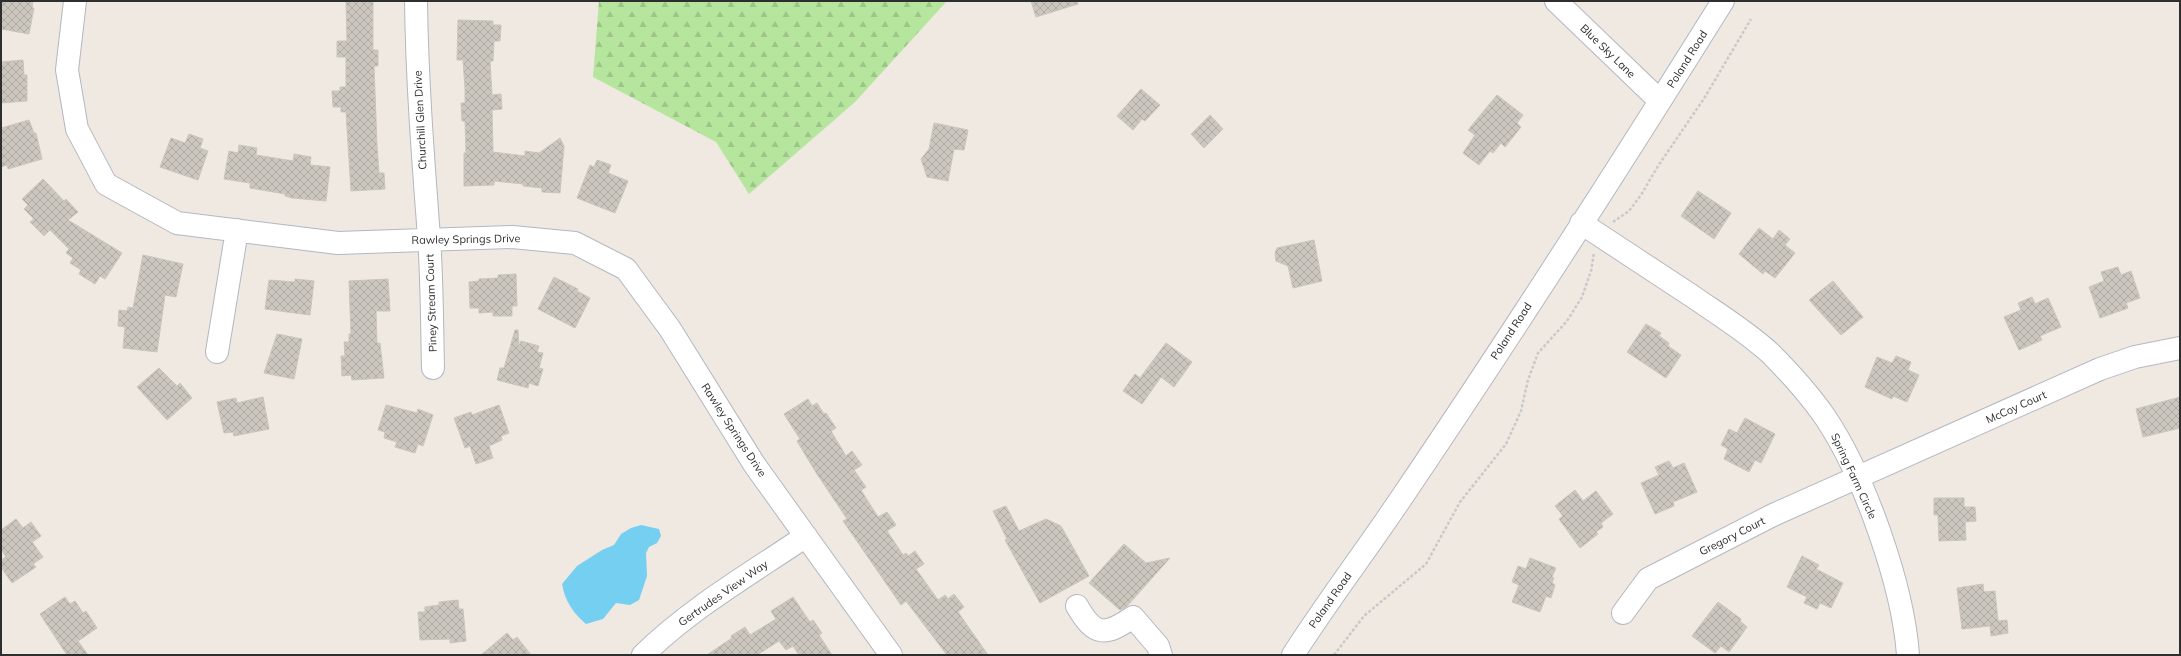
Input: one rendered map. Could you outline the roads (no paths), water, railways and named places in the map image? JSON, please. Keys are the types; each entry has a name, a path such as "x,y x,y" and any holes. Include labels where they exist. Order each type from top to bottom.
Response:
{"street":[{"name":"Rawley Springs Drive","path":"75,1 67,70 76,129 106,184 177,223 338,243 429,238 512,237 575,243 626,269 670,329 754,464 892,655"},
{"name":"Churchill Glen Drive","path":"416,1 420,123 429,238"},
{"name":"Blue Sky Lane","path":"1556,1 1660,102"},
{"name":"Poland Road","path":"1293,655 1400,499 1660,102 1722,1"},
{"name":"Spring Farm Circle","path":"1581,223 1740,329 1769,352 1799,383 1825,418 1841,444 1857,478 1890,564 1901,607 1908,655"},
{"path":"217,352 237,230"},
{"name":"Piney Stream Court","path":"429,238 433,368"},
{"name":"McCoy Court","path":"1857,478 2100,369 2135,357 2180,348"},
{"name":"Gregory Court","path":"1623,613 1648,579 1773,515 1857,478"},
{"name":"Gertrudes View Way","path":"643,655 668,632 704,605 806,536"},
{"path":"1077,606 1086,622 1100,631 1115,630 1134,617 1158,646 1161,655"}],"water":[{"path":"641,525 659,529 661,536 657,543 649,547 646,553 647,576 639,600 630,605 616,603 603,619 586,624 577,616 570,606 565,596 562,584 577,566 602,550 614,545 621,534 631,528"}]}
